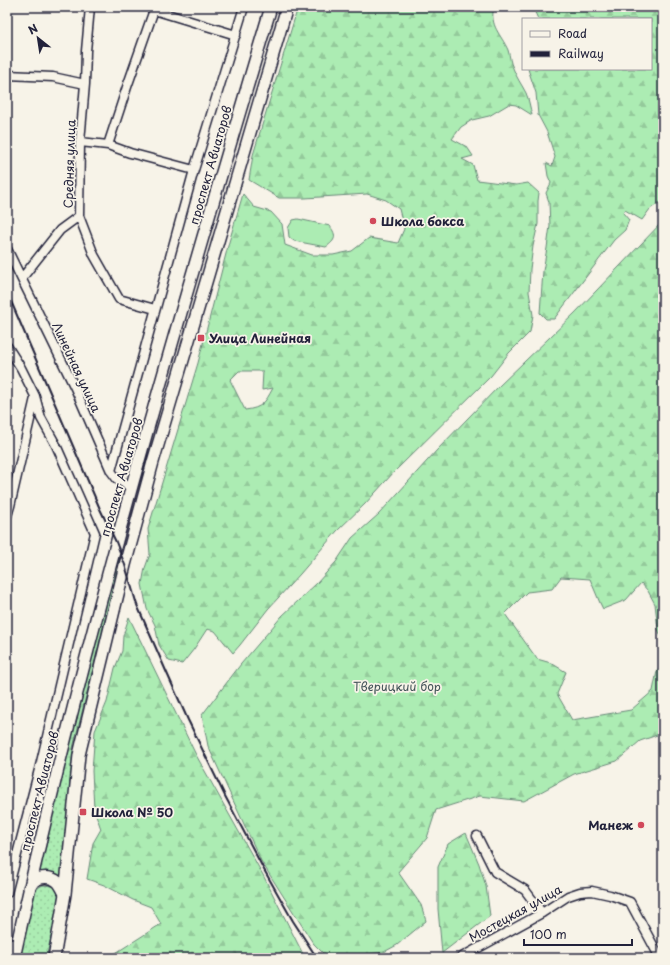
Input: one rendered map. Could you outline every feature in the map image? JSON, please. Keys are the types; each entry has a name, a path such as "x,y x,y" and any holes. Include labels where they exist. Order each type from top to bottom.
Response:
{"main road":[{"name":"проспект Авиаторов","path":"14,958 12,944 29,888 77,692 116,542 221,175 271,7"},
{"path":"54,958 65,894 79,755 125,565 155,454 287,7"},
{"path":"29,888 39,878 53,879 59,883 65,894"}],"street":[{"name":"Средняя улица","path":"90,7 80,142 79,216 94,255 119,299 155,309"},
{"name":"проспект Авиаторов","path":"110,471 194,170 244,7"},
{"path":"108,144 155,8 236,35"},
{"path":"7,75 53,77 85,84"},
{"path":"80,142 108,144 130,153 194,170"},
{"path":"22,278 60,230 79,216"},
{"name":"Линейная улица","path":"7,250 76,388 110,471 117,479 131,488"},
{"path":"7,346 11,359 21,368 35,396 7,516"},
{"name":"проспект Авиаторов","path":"7,892 41,762 95,533 56,445 41,418 35,396"},
{"path":"477,836 494,872 525,890 542,913"},
{"name":"Мостецкая улица","path":"460,958 542,913 568,896 580,892 592,891 630,902 660,958"}],"green space":[{"path":"298,7 494,7 494,25 508,50 512,66 529,101 532,115 516,105 509,104 489,116 472,120 461,127 452,139 467,147 473,156 462,159 473,165 477,180 516,185 528,183 539,193 538,224 530,269 529,292 533,315 530,332 509,353 491,376 337,531 268,609 233,653 215,631 207,629 182,664 169,661 159,645 155,625 147,609 142,584 145,568 150,554 148,529 198,363 243,194 254,207 271,212 282,224 285,245 312,255 333,255 352,251 369,238 398,243 404,229 399,209 386,200 367,194 279,198 249,180 253,155","holes":["239,371 263,371 262,390 273,388 262,404 255,408 245,410 230,380"]},
{"path":"527,7 663,7 663,200 650,209 642,220 625,210 623,213 629,220 625,230 614,240 554,319 546,319 540,313 543,271 550,226 549,202 546,193 551,183 548,176 546,163 552,166 555,157 547,132 538,115 536,93 528,70 652,70 652,18 538,18 534,10"},
{"path":"298,219 330,226 334,233 334,240 326,247 294,241 289,237 288,228 293,220"},
{"name":"Тверицкий бор","path":"663,221 663,641 658,629 655,604 648,591 641,583 626,600 603,609 590,579 561,577 552,589 527,592 505,614 537,659 551,663 566,672 557,694 572,720 631,710 653,691 657,671 663,666 663,733 640,741 617,761 574,774 524,801 480,796 436,810 427,838 398,872 421,905 426,921 397,945 384,952 328,958 313,943 261,861 208,746 202,715 241,664 282,616 317,583 336,562 352,538 379,514 437,450 499,386 575,313"},
{"path":"117,553 120,560 73,748 62,881 37,876"},
{"path":"129,617 196,755 263,875 305,958 119,958 111,956 161,924 151,907 133,900 104,885 87,879 93,843 101,829 94,809 92,771 95,731 107,702 115,668 122,651 123,636"},
{"path":"466,833 479,864 486,886 490,916 442,953 438,909 438,867 448,844"},
{"path":"43,885 53,886 59,894 60,899 46,958 19,958 33,894"}],"railway":[{"path":"7,292 100,509 116,542 125,565 137,605 188,720 225,796 263,868 293,921 317,958"}],"place":[{"name":"Школа бокса","path":"373,221"},
{"name":"Улица Линейная","path":"201,338"},
{"name":"Школа № 50","path":"83,812"},
{"name":"Манеж","path":"641,825"}]}
